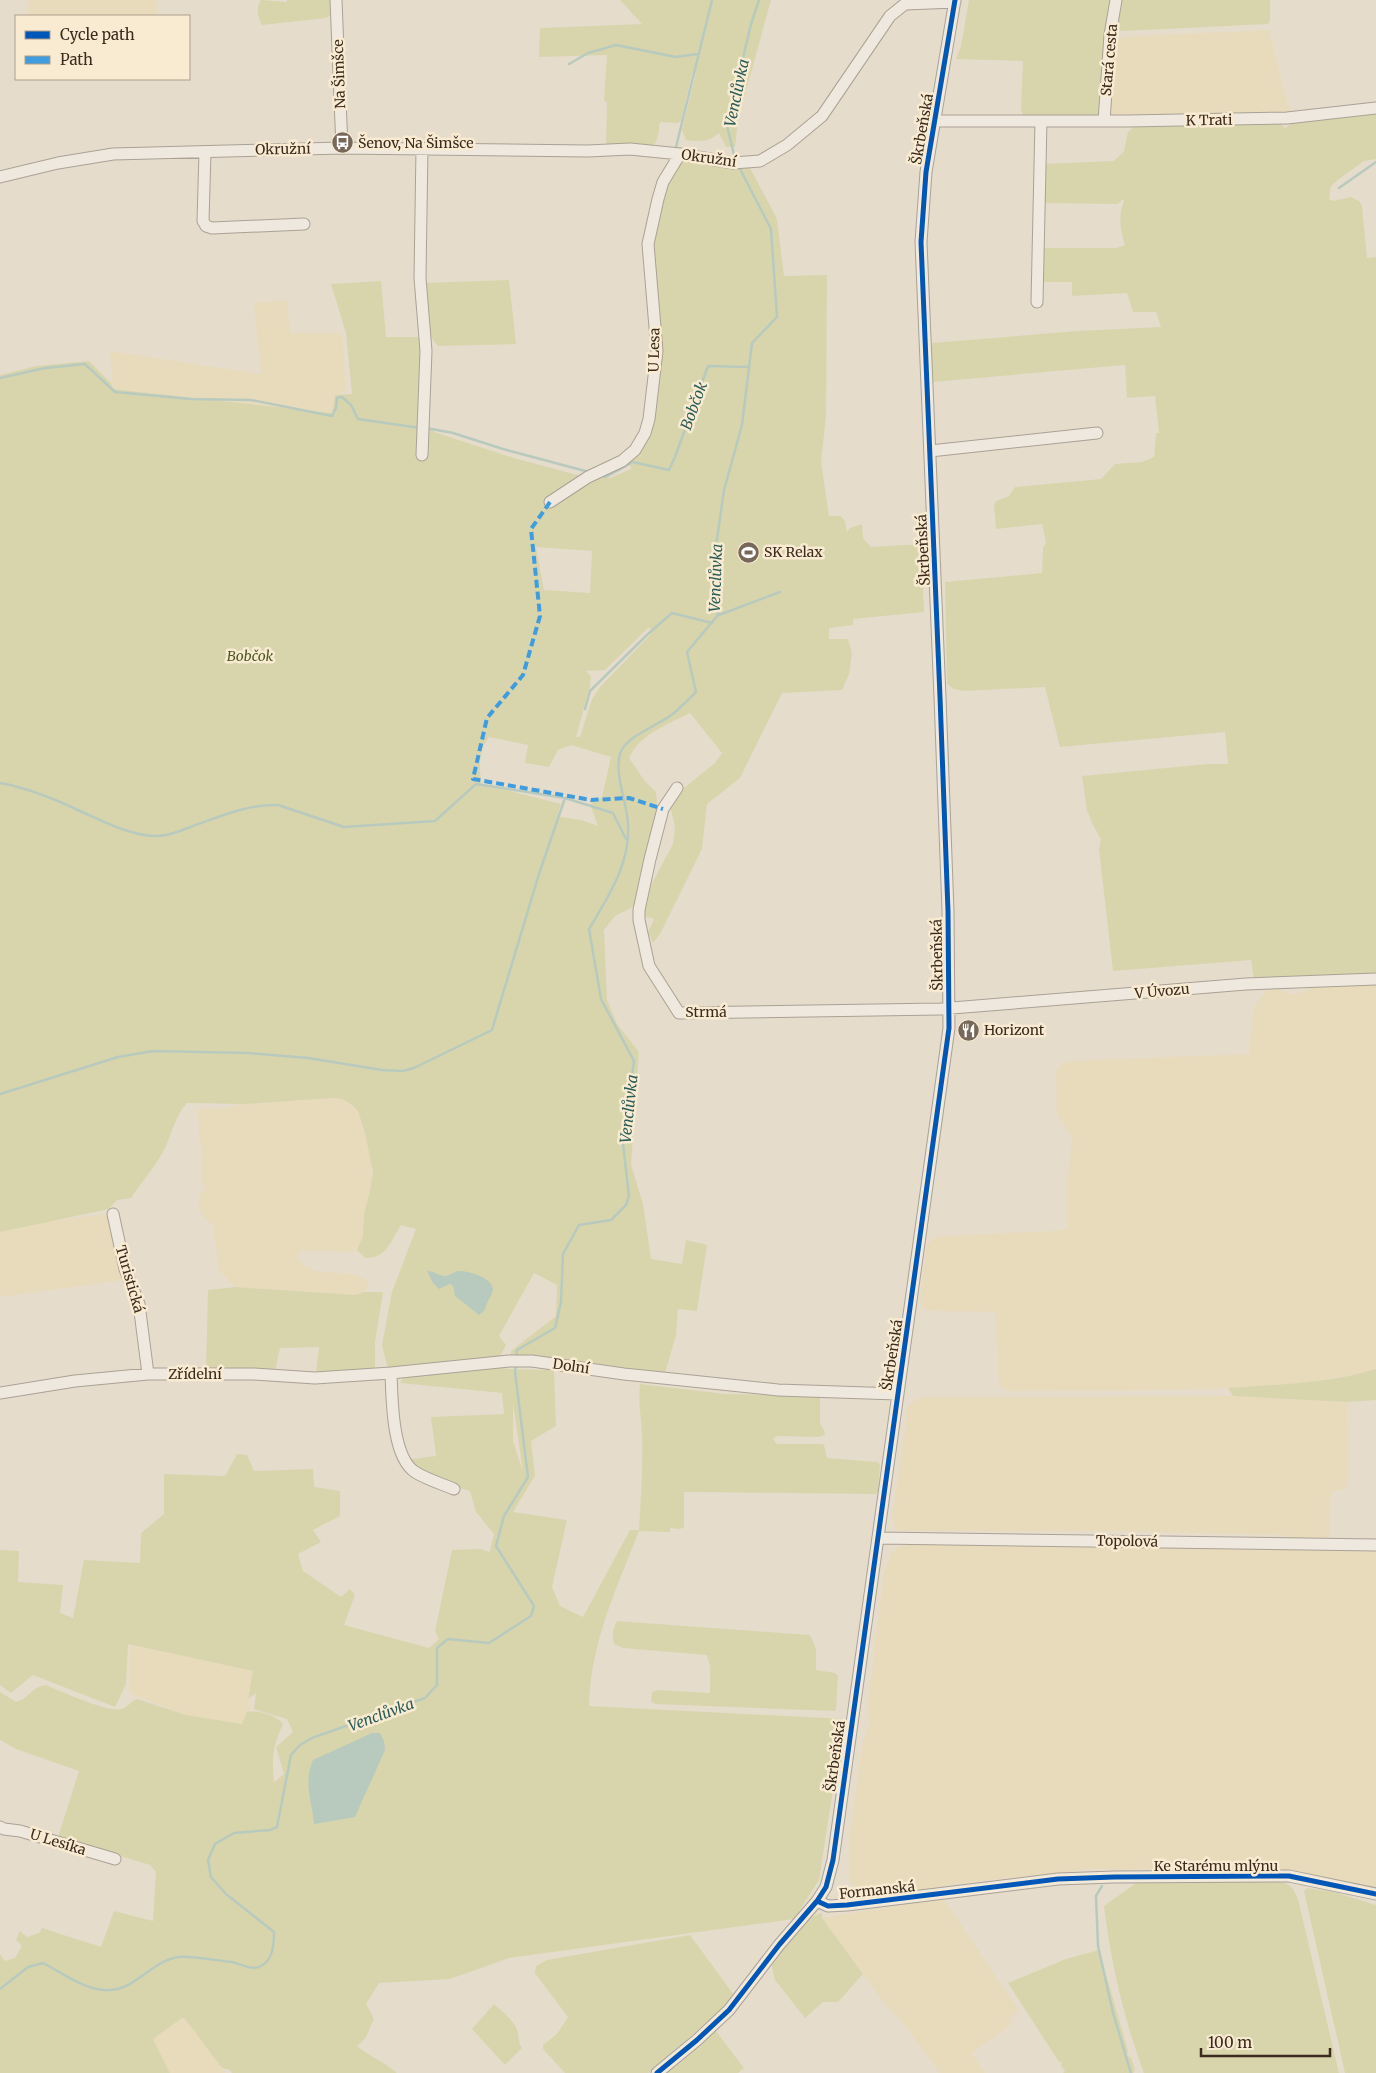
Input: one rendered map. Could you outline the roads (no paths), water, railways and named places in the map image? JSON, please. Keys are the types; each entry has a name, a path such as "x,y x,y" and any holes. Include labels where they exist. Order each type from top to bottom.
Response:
{"street":[{"name":"Na Šimšce","path":"336,0 342,148"},
{"name":"Stará cesta","path":"1104,121 1110,35 1116,0"},
{"name":"Okružní","path":"0,177 58,163 113,154 342,148 588,151 630,149 738,163 760,161 787,145 822,116 890,16 905,4 955,1"},
{"name":"Škrbeňská","path":"818,1901 826,1888 833,1860 949,1028 940,697 921,242 926,172 955,1"},
{"name":"K Trati","path":"935,121 1287,118 1376,108"},
{"path":"1037,302 1041,120"},
{"path":"422,148 420,278 426,352 422,455"},
{"path":"205,152 203,221 206,226 229,229 304,224"},
{"name":"U Lesa","path":"550,502 588,477 622,461 635,450 645,433 649,418 656,351 648,244 658,199 664,182 680,154"},
{"path":"930,451 1097,434"},
{"name":"Strmá","path":"677,788 663,809 650,859 639,910 639,920 649,966 678,1012 949,1008"},
{"name":"V Úvozu","path":"949,1008 1246,984 1376,979"},
{"name":"Turistická","path":"113,1214 126,1269 139,1304 148,1374"},
{"name":"Dolní","path":"391,1373 515,1361 546,1362 624,1374 778,1390 897,1394"},
{"path":"391,1373 392,1405 402,1456 407,1465 415,1472 454,1489"},
{"name":"Zřídelní","path":"0,1393 75,1381 148,1374 254,1374 315,1378 391,1373"},
{"name":"Topolová","path":"878,1538 1376,1545"},
{"name":"U Lesíka","path":"0,1827 20,1831 115,1859"},
{"name":"Ke Starému mlýnu","path":"1114,1877 1289,1876 1376,1894"},
{"name":"Formanská","path":"818,1901 828,1906 847,1905 1058,1879 1114,1877"},
{"path":"657,2073 697,2040 729,2010 779,1945 818,1901"}],"waterway":[{"path":"676,147 712,0"},
{"name":"Venclůvka","path":"735,159 727,126 751,24 759,0"},
{"path":"569,64 588,53 616,45 676,57 698,54"},
{"path":"1339,188 1376,162"},
{"name":"Venclůvka","path":"516,1359 517,1350 555,1328 561,1302 563,1254 579,1225 611,1220 626,1205 629,1196 623,1144 634,1061 601,999 589,929 612,889 624,861 627,846 627,815 620,784 620,754 623,748 636,736 674,713 696,692 687,652 718,615 713,567 724,490 742,425 752,343 777,317 771,229 739,167"},
{"name":"Bobčok","path":"0,378 45,368 85,364 115,392 191,399 251,400 332,416 336,408 337,398 342,397 351,405 358,419 420,428"},
{"name":"Bobčok","path":"675,457 708,366 749,367"},
{"name":"Bobčok","path":"426,428 453,433 503,449 589,472"},
{"name":"Bobčok","path":"602,476 606,477 633,462 669,470 674,459"},
{"path":"719,615 780,592"},
{"path":"585,709 590,691 672,613 712,623"},
{"path":"0,783 41,794 124,830 152,836 163,836 235,811 267,805 278,805 344,827 435,821 476,784 565,798 613,813 626,839"},
{"path":"0,1094 118,1057 153,1051 248,1053 308,1058 382,1070 403,1071 414,1068 492,1030 539,874 565,798"},
{"name":"Venclůvka","path":"0,1989 28,1967 43,1963 84,1985 101,1990 110,1990 128,1985 160,1964 178,1957 196,1957 232,1962 254,1968 261,1966 268,1960 273,1946 274,1932 226,1894 211,1877 208,1860 215,1844 234,1833 270,1830 277,1827 291,1755 300,1745 312,1738 425,1698 437,1685 437,1648 448,1639 489,1643 531,1616 534,1606 496,1546 504,1516 528,1477 515,1372 516,1364"},
{"path":"1102,1886 1096,1896 1098,1946 1113,2013 1131,2073"}],"place":[{"name":"Šenov, Na Šimšce","path":"342,143"},
{"name":"SK Relax","path":"748,552"},
{"name":"Horizont","path":"968,1030"}]}
